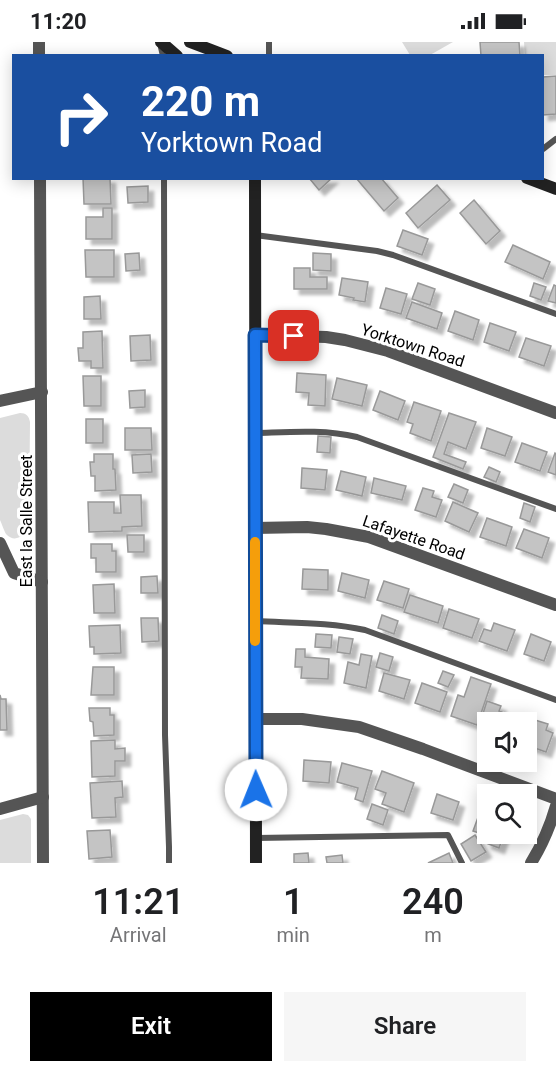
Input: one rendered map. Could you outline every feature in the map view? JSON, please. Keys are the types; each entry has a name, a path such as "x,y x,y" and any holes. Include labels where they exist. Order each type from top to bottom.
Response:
{"main road":[{"path":"161,42 175,54"},
{"path":"190,42 222,54"},
{"path":"255,180 256,863"},
{"path":"532,180 556,189"}],"street":[{"name":"East la Salle Street","path":"40,180 43,863"},
{"name":"Yorktown Road","path":"255,335 326,337 388,351 556,413"},
{"path":"0,401 42,392"},
{"name":"Lafayette Road","path":"255,528 307,527 369,537 556,605"},
{"path":"0,543 14,573 42,582"},
{"path":"255,718 302,719 359,727 556,799"},
{"path":"0,809 43,797"},
{"path":"531,863 549,829 556,806"}],"lane":[{"path":"544,148 556,139"},
{"path":"164,180 165,735 169,863"},
{"path":"254,235 385,253 556,314"},
{"path":"255,433 338,432 556,508"},
{"path":"255,621 318,623 364,630 556,700"},
{"path":"256,838 448,835 462,863"}],"shaded area":[{"path":"402,42 453,42 432,54 409,54"},
{"path":"524,42 556,42 556,75 544,75 544,54 525,54"},
{"path":"20,413 27,415 30,422 29,526 23,535 13,538 6,534 0,520 0,418"},
{"path":"23,814 28,815 31,819 31,863 0,863 0,820"}],"building":[{"path":"480,42 519,42 520,54 481,54"},
{"path":"556,76 556,114 544,115 544,77"},
{"path":"83,180 110,180 111,204 84,204"},
{"path":"311,180 330,180 319,190"},
{"path":"358,180 383,180 398,198 384,211"},
{"path":"437,185 450,200 418,228 406,213"},
{"path":"148,186 148,202 128,203 127,187"},
{"path":"474,200 500,231 486,244 460,213"},
{"path":"103,208 112,208 112,239 86,239 86,217 103,217"},
{"path":"403,230 428,239 422,255 397,246"},
{"path":"513,245 550,262 543,279 505,262"},
{"path":"85,250 114,250 114,277 86,277"},
{"path":"139,253 140,270 126,271 125,254"},
{"path":"313,253 331,254 331,271 313,270"},
{"path":"294,268 310,268 310,277 327,277 327,289 294,289"},
{"path":"342,278 368,282 365,302 339,295"},
{"path":"418,283 435,289 430,305 412,299"},
{"path":"534,283 546,287 541,300 530,296"},
{"path":"554,285 556,286 556,303 548,301"},
{"path":"386,288 407,294 401,314 380,308"},
{"path":"100,296 101,319 84,319 84,297"},
{"path":"412,302 442,313 437,329 406,318"},
{"path":"455,311 479,320 473,340 448,331"},
{"path":"490,323 516,332 509,351 484,342"},
{"path":"102,331 103,368 91,368 91,361 79,361 78,348 83,348 83,332"},
{"path":"150,335 151,360 131,361 130,336"},
{"path":"526,338 551,346 544,366 519,357"},
{"path":"297,373 326,375 325,406 308,405 309,393 296,392"},
{"path":"83,376 101,376 101,406 84,406"},
{"path":"337,378 367,385 362,406 332,399"},
{"path":"145,390 145,407 130,408 129,391"},
{"path":"380,391 405,401 398,420 373,410"},
{"path":"414,402 441,411 431,441 410,433 413,424 407,422"},
{"path":"449,413 476,422 466,449 448,442 444,454 466,462 463,469 433,457"},
{"path":"86,419 103,419 103,443 86,443"},
{"path":"125,428 151,428 152,450 125,450"},
{"path":"487,428 512,437 505,456 481,448"},
{"path":"318,436 331,437 330,453 317,452"},
{"path":"522,443 547,452 540,471 515,462"},
{"path":"94,454 113,454 116,490 95,491 95,476 91,476 90,462 94,462"},
{"path":"151,454 152,472 133,473 132,455"},
{"path":"556,454 556,475 548,472"},
{"path":"489,467 500,472 496,482 484,477"},
{"path":"302,468 327,470 325,490 301,488"},
{"path":"341,471 366,477 362,496 336,490"},
{"path":"374,478 406,486 402,500 371,493"},
{"path":"454,484 468,490 463,503 448,497"},
{"path":"423,488 434,491 432,497 442,500 436,517 415,510"},
{"path":"120,495 141,495 142,526 122,527 122,531 89,532 88,502 114,502 114,513 121,513"},
{"path":"453,502 478,513 469,532 445,521"},
{"path":"524,503 535,507 530,522 520,518"},
{"path":"487,518 512,527 506,546 480,537"},
{"path":"524,529 549,538 542,558 516,548"},
{"path":"127,535 144,535 144,552 128,552"},
{"path":"91,544 112,544 112,551 116,551 116,572 96,572 96,558 91,558"},
{"path":"303,569 328,570 328,590 302,589"},
{"path":"342,573 369,580 365,598 338,591"},
{"path":"157,576 158,593 141,593 141,577"},
{"path":"384,581 409,589 403,608 377,600"},
{"path":"114,584 115,613 94,613 93,585"},
{"path":"410,595 443,606 438,623 404,612"},
{"path":"449,609 479,619 472,638 443,628"},
{"path":"382,615 398,621 394,634 378,628"},
{"path":"141,618 158,618 159,641 142,642"},
{"path":"494,623 515,630 507,651 479,641 484,629 491,631"},
{"path":"120,625 121,653 94,654 94,647 90,647 89,626"},
{"path":"316,634 332,635 331,648 315,647"},
{"path":"531,634 551,642 544,661 524,654"},
{"path":"339,637 353,639 350,654 337,652"},
{"path":"296,649 305,649 305,657 329,659 328,679 301,678 302,667 295,667"},
{"path":"380,653 393,657 389,671 376,667"},
{"path":"361,654 372,656 366,688 344,683 348,662 359,665"},
{"path":"93,667 114,667 114,695 91,695"},
{"path":"443,671 454,675 448,687 438,683"},
{"path":"384,673 410,680 404,699 379,691"},
{"path":"471,677 491,684 481,712 477,712 477,725 451,716 458,695 464,697"},
{"path":"422,683 447,692 440,712 415,703"},
{"path":"0,695 1,699 6,699 7,730 0,730"},
{"path":"487,701 501,706 499,711 502,712 483,712"},
{"path":"89,708 110,708 110,715 114,715 114,735 94,736"},
{"path":"537,721 548,724 546,730 553,733 546,752 537,749"},
{"path":"115,740 115,749 125,748 125,761 115,761 115,776 92,777 91,741"},
{"path":"304,760 331,762 329,783 303,781"},
{"path":"342,763 372,771 363,802 355,799 358,788 337,782"},
{"path":"382,771 414,783 404,812 382,804 386,793 375,789"},
{"path":"122,781 123,797 115,798 116,817 92,818 90,783"},
{"path":"437,794 459,802 453,820 431,813"},
{"path":"372,804 388,810 383,825 367,819"},
{"path":"477,820 477,832 473,831"},
{"path":"110,830 112,857 89,859 87,831"},
{"path":"475,835 477,844 481,844 486,852 471,861 461,844"},
{"path":"489,844 500,844 499,848"},
{"path":"308,853 309,863 294,863 294,854"},
{"path":"449,853 453,863 428,863"},
{"path":"342,855 343,863 327,863 326,857"}],"slow traffic":[{"path":"255,542 255,641"}],"route":[{"path":"256,790 255,335 294,336"}]}
